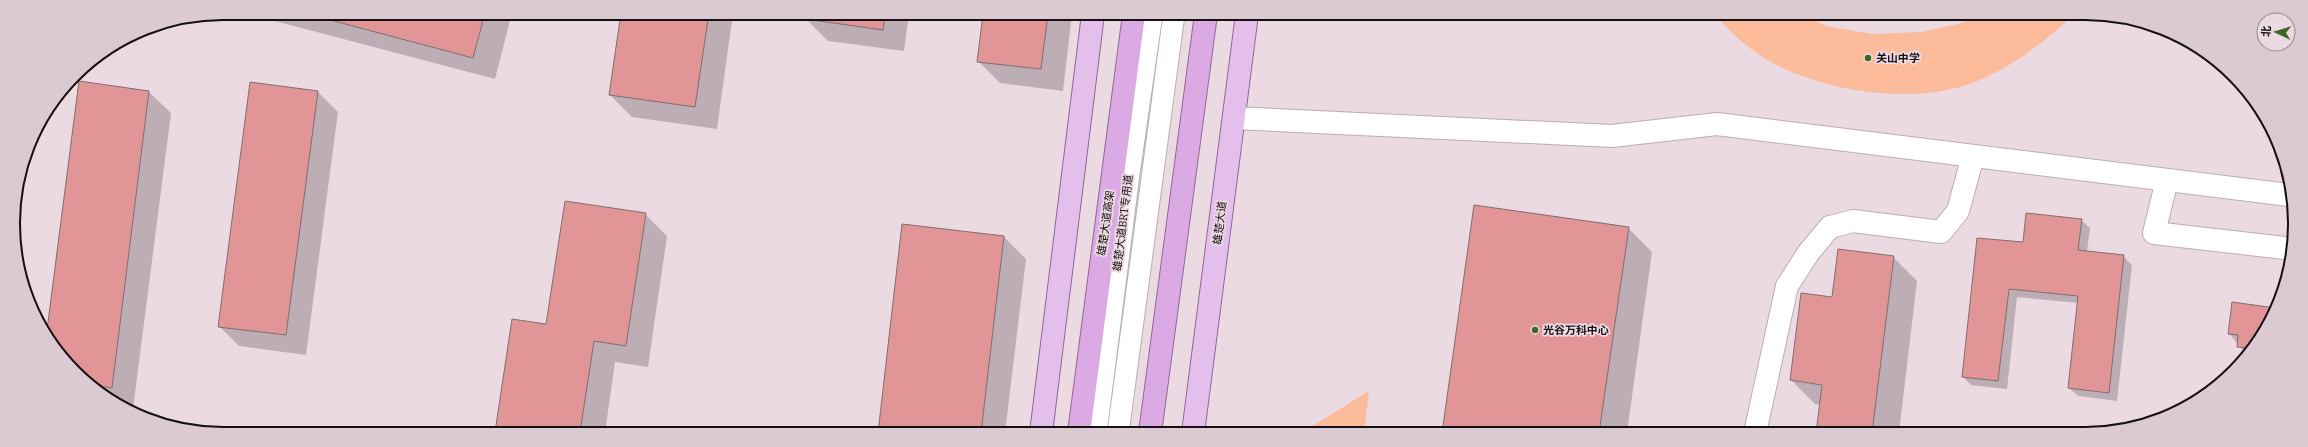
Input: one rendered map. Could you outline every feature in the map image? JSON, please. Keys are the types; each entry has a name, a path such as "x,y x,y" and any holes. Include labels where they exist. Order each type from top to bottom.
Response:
{"highway":[{"name":"雄楚大道高架","path":"1080,427 1133,20"},
{"path":"1151,427 1205,20"}],"main road":[{"path":"1042,427 1092,20"},
{"name":"雄楚大道","path":"1194,427 1246,20"}],"street":[{"path":"1234,118 1612,136 1717,124 2286,194"},
{"path":"1756,427 1787,286 1810,252 1830,227 1853,221 1941,232 1958,211 1973,156"},
{"path":"2167,180 2154,233 2286,249"}],"lane":[{"name":"雄楚大道BRT专用道","path":"1097,427 1129,174 1151,20"},
{"name":"雄楚大道BRT专用道","path":"1119,427 1173,20"}],"shaded area":[{"path":"1720,20 1814,20 1826,26 1873,34 1921,32 1962,23 1968,20 2068,20 2026,54 2000,70 1972,83 1948,90 1894,94 1865,92 1811,79 1764,58 1731,32"},
{"path":"1369,391 1365,427 1311,427"}],"building":[{"path":"330,20 483,20 473,58"},
{"path":"620,20 708,20 695,107 609,95"},
{"path":"812,20 884,20 883,30"},
{"path":"982,20 1047,20 1041,69 977,62"},
{"path":"79,81 149,91 112,388 102,386 89,376 71,358 54,337 48,326"},
{"path":"250,82 318,91 286,335 218,327"},
{"path":"565,201 646,213 626,346 594,341 581,427 496,427 512,319 546,324"},
{"name":"光谷万科中心","path":"1474,205 1629,227 1600,427 1443,427"},
{"path":"2026,213 2082,219 2078,250 2124,255 2109,393 2068,388 2078,296 2009,289 1998,381 1962,377 1977,238 2023,242"},
{"path":"902,224 1004,236 982,427 879,427"},
{"path":"1838,249 1894,256 1873,427 1817,427 1822,385 1790,380 1801,293 1832,297"},
{"path":"2232,302 2270,307 2254,337 2245,348 2237,347 2238,335 2228,334"}],"place":[{"name":"关山中学","path":"1868,58"},
{"name":"光谷万科中心","path":"1535,330"}]}
